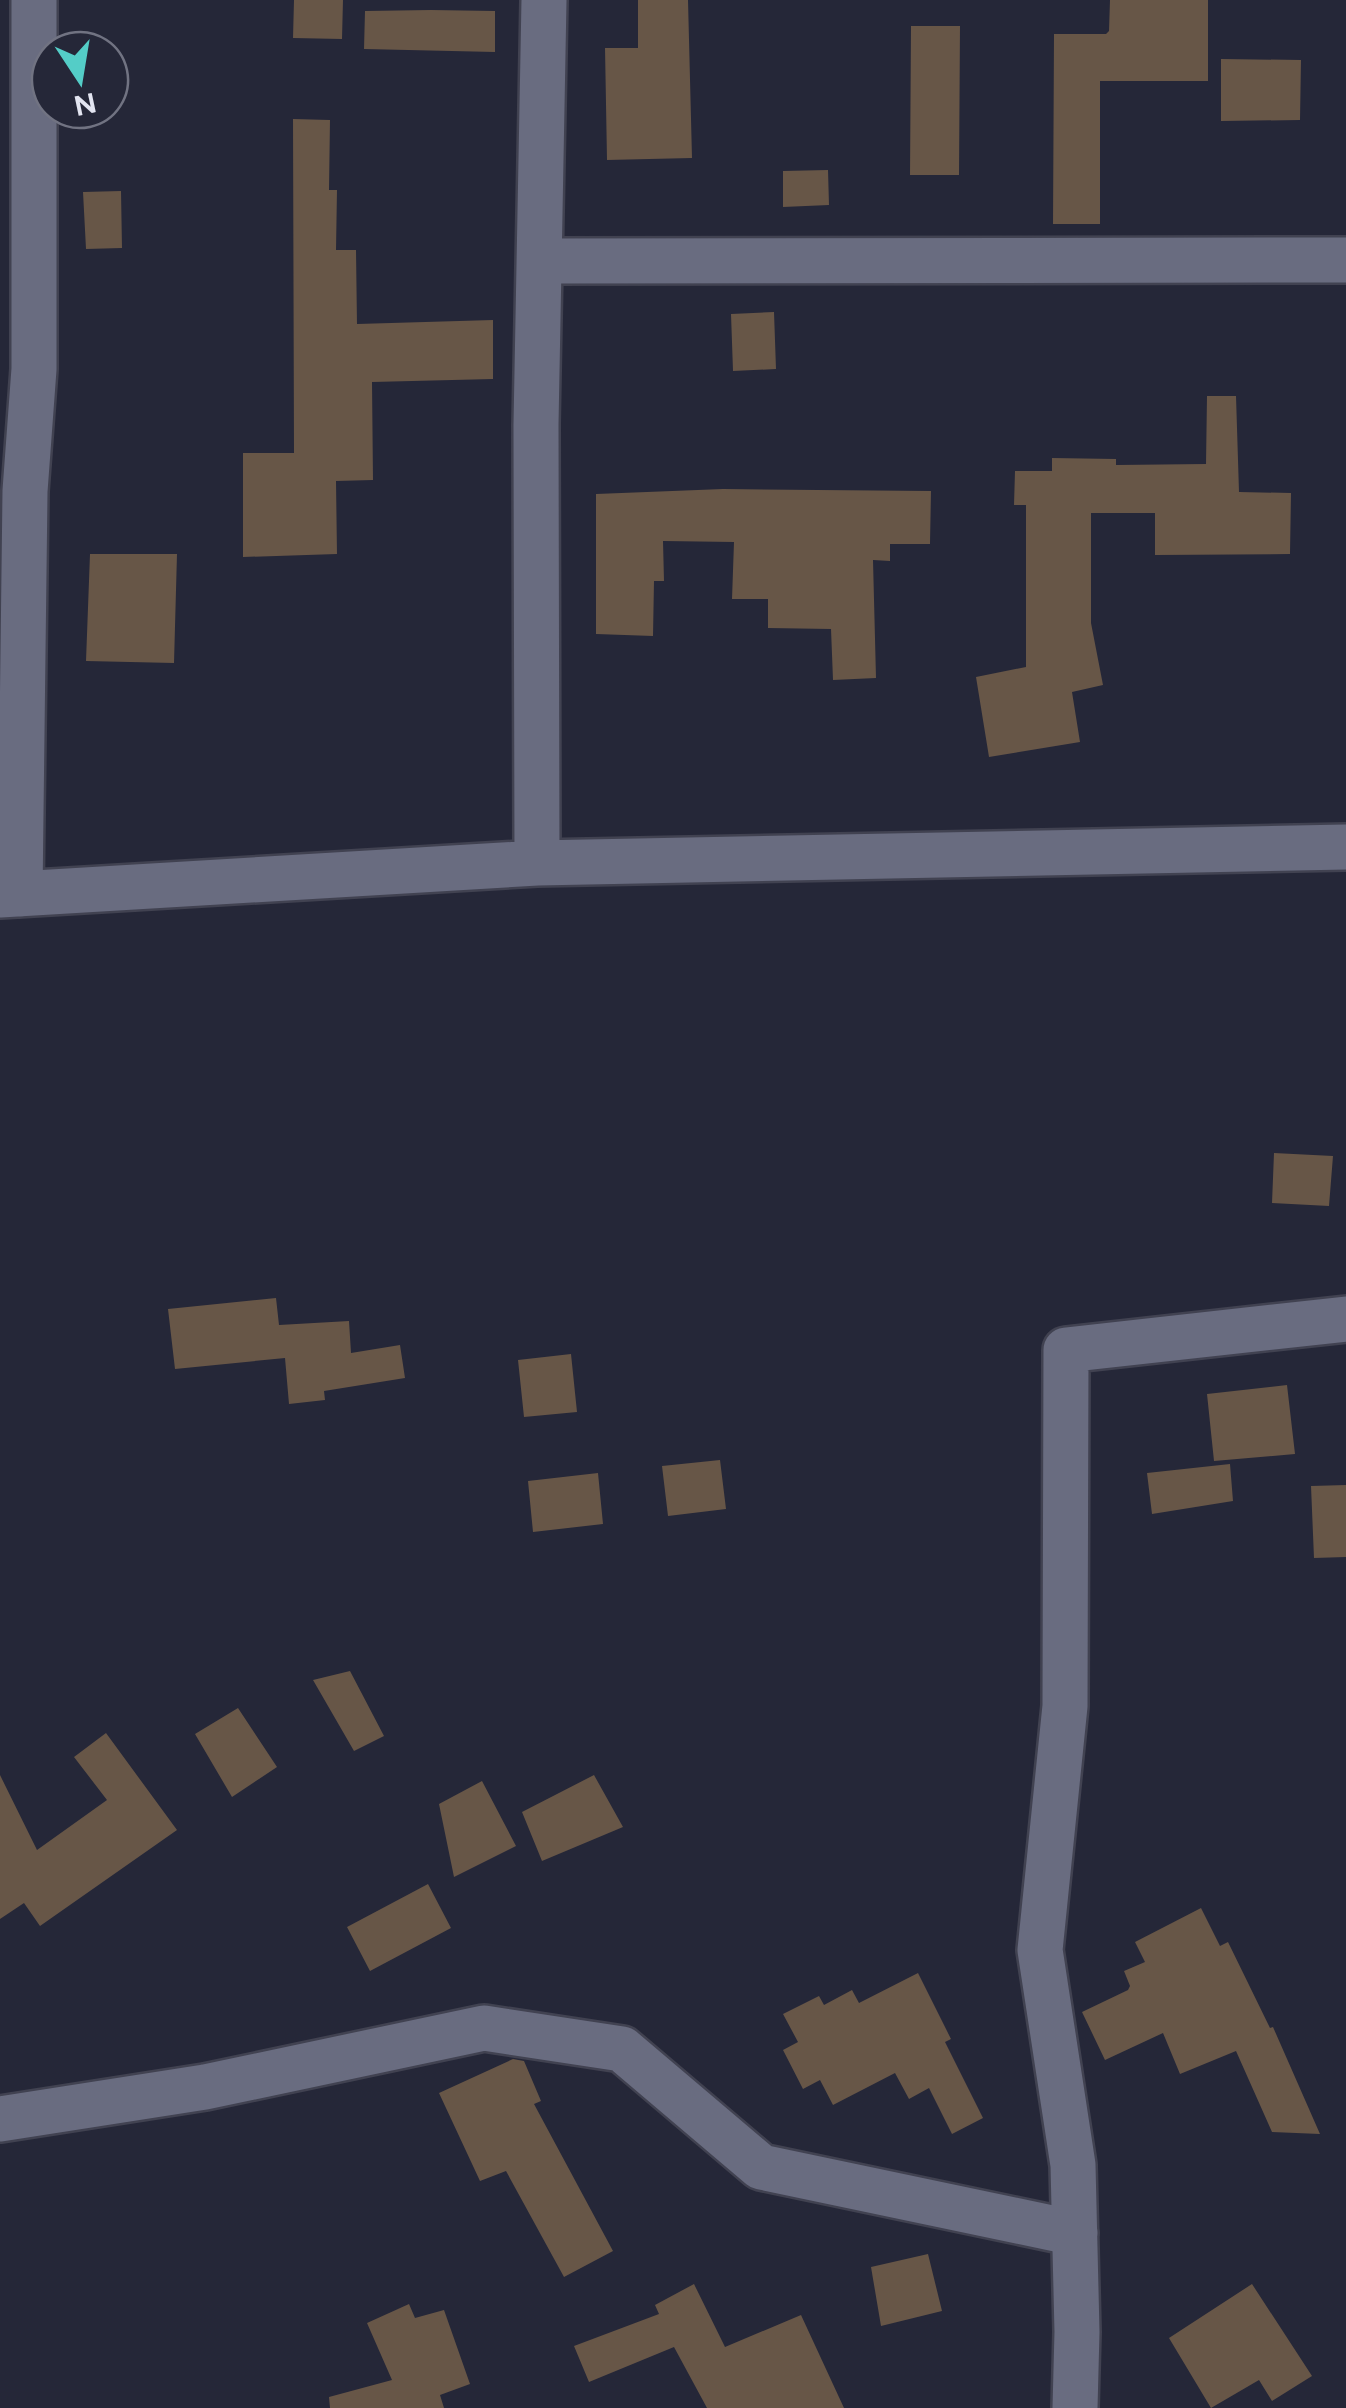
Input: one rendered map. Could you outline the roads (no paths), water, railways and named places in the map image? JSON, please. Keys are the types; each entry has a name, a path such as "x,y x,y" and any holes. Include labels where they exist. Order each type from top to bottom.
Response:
{"street":[{"path":"34,0 17,369 25,491 10,895 537,863 1346,847"},
{"path":"537,863 536,425 544,0"},
{"path":"540,261 1346,260"},
{"path":"1074,2408 1078,2332 1073,2165 1040,1950 1065,1706 1066,1350 1346,1320"},
{"path":"0,2119 206,2087 484,2028 622,2048 762,2167 1075,2234"}]}
